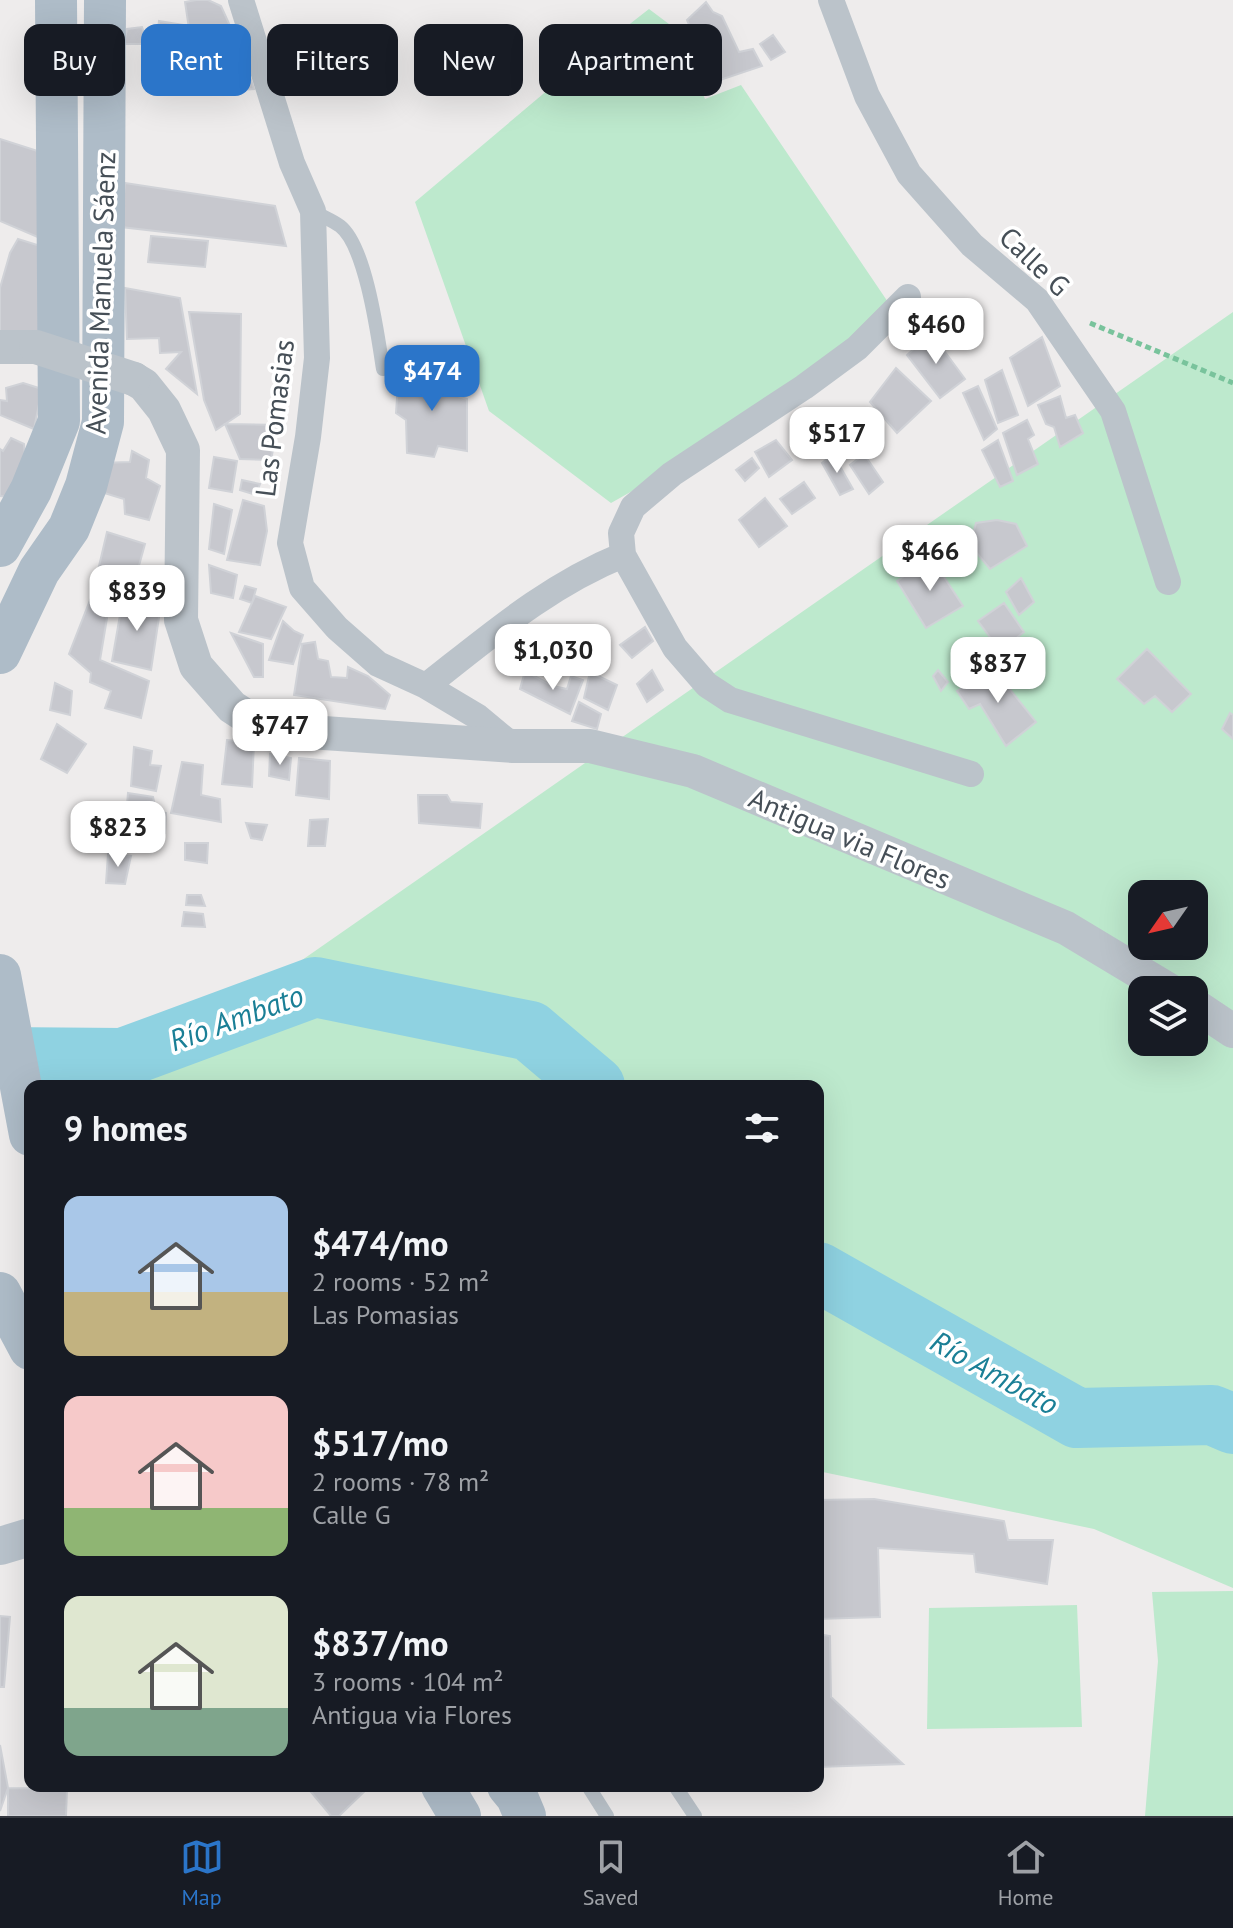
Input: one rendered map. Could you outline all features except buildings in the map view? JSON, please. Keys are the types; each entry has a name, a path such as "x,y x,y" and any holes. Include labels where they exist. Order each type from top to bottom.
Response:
{"main road":[{"name":"Avenida Manuela Sáenz","path":"0,546 31,490 59,421 56,0"},
{"name":"Avenida Manuela Sáenz","path":"0,653 19,566 69,528 86,486 103,422 105,0"},
{"path":"0,975 24,1103"},
{"path":"0,1293 24,1338"},
{"path":"0,1548 24,1539"},
{"path":"0,1548 24,1554"},
{"path":"446,1792 460,1816"},
{"path":"513,1792 525,1816"}],"street":[{"name":"Las Pomasias","path":"241,0 292,163 313,211 317,358 308,437 290,543 302,588 337,628 378,664 426,686 478,717 513,746"},
{"name":"Calle G","path":"831,0 867,96 909,174 972,245 1037,300 1113,411 1168,582"},
{"path":"908,297 857,348 672,474 633,507 621,533 623,555 675,648 707,685 730,700 971,774"},
{"name":"Antigua via Flores","path":"0,347 36,347 134,379 144,385 164,410 183,450 181,620 196,666 232,707 255,722 280,730 513,746 590,746 693,771 1066,928 1146,976"},
{"path":"426,686 536,600 584,571 623,555"},
{"path":"1208,1014 1233,1031"}],"lane":[{"path":"313,211 343,228 355,252 373,298 383,369"},
{"path":"592,1792 607,1816"},
{"path":"679,1792 695,1816"}],"path":[{"path":"1037,300 1233,383"}],"green space":[{"path":"649,9 669,24 630,24"},
{"path":"741,85 892,308 767,415 611,503 489,411 415,202 541,96 704,96 705,99 722,96 722,92"},
{"path":"1233,312 1233,1588 1094,1529 824,1472 824,1080 130,1080"},
{"path":"1233,1591 1233,1816 1145,1816 1158,1661 1152,1592"},
{"path":"1077,1605 1082,1727 927,1729 929,1608"}],"waterway":[{"name":"Río Ambato","path":"0,1057 123,1058 315,987 530,1031 588,1080"},
{"name":"Río Ambato","path":"824,1275 1077,1418 1212,1415 1233,1424"}]}
